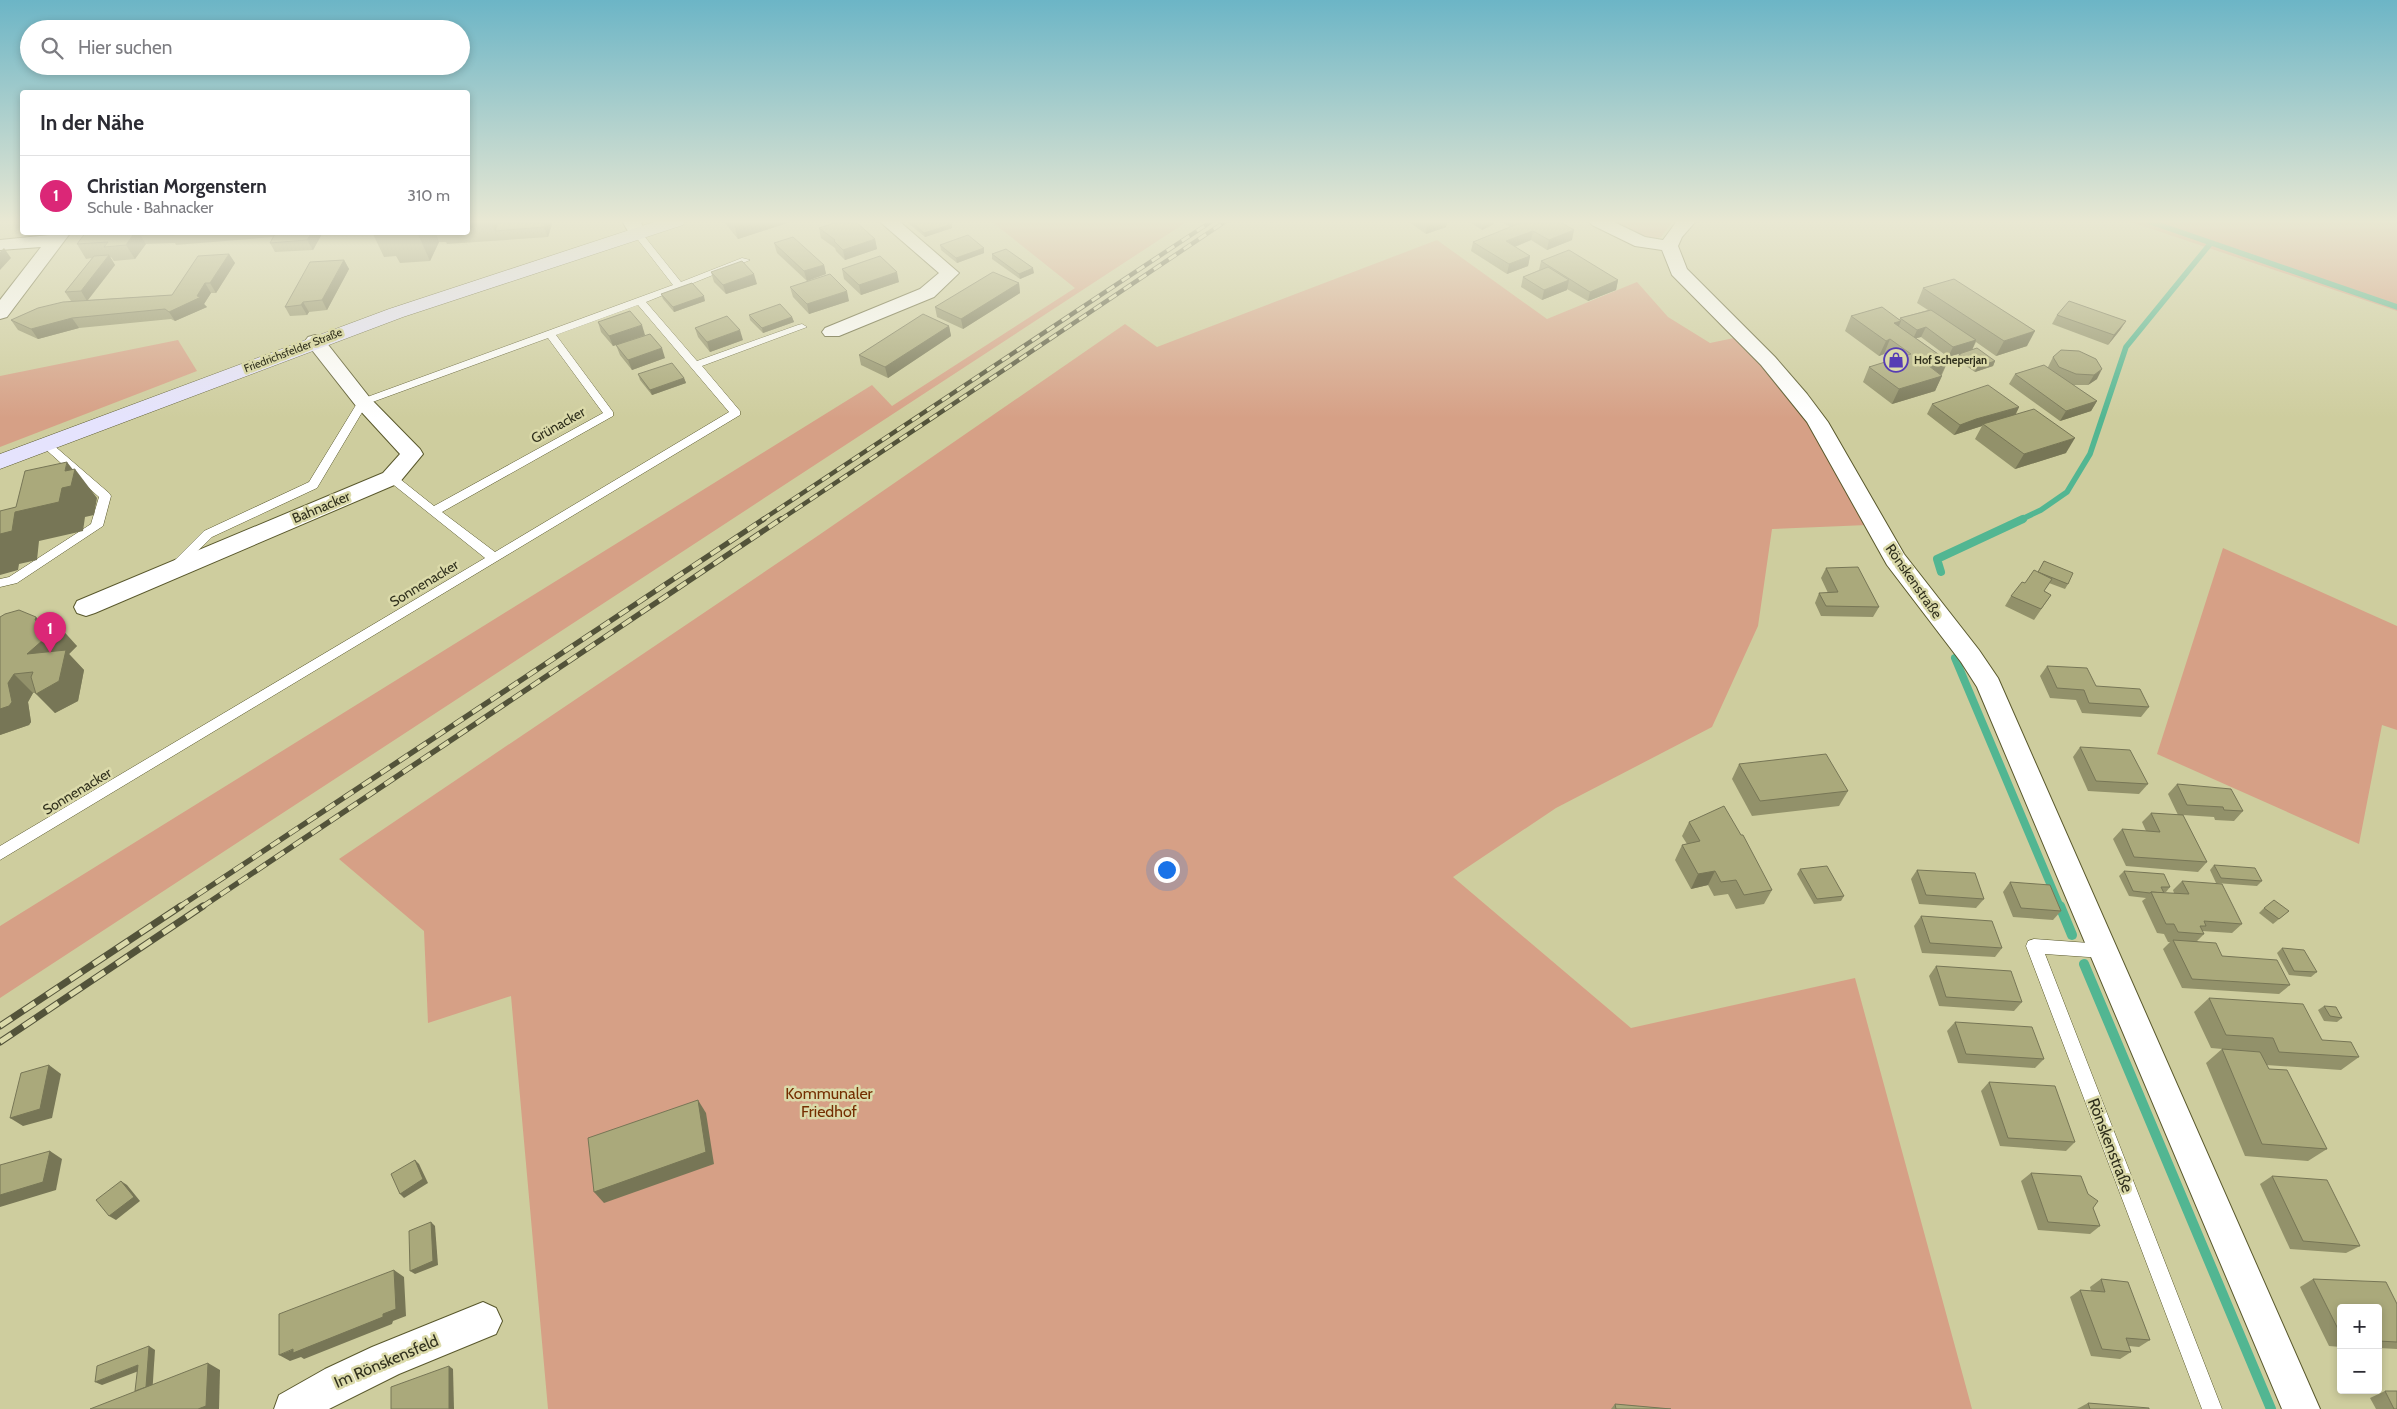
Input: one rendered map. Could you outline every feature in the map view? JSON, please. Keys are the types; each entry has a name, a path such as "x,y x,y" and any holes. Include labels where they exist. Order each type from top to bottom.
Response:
{"main road":[{"name":"Friedrichsfelder Straße","path":"0,462 315,342 470,287"}],"street":[{"path":"0,313 20,287"},
{"path":"832,332 927,293 934,287"},
{"name":"Rönskenstraße","path":"1695,287 1768,360 1806,406 1895,559 1970,656 1989,685 2301,1409"},
{"name":"Bahnacker","path":"86,608 391,478 412,454 364,402 315,342"},
{"name":"Im Rönskensfeld","path":"293,1409 326,1388 403,1353 483,1321"}],"lane":[{"path":"169,572 208,534 312,485 364,402 677,287"},
{"name":"Sonnenacker","path":"0,854 736,413 640,301"},
{"path":"695,365 802,327"},
{"name":"Grünacker","path":"434,511 609,414 550,334"},
{"path":"0,583 13,580 97,526 105,496 47,445"},
{"path":"391,478 494,558"},
{"name":"Rönskenstraße","path":"2102,951 2034,946 2212,1409"}],"green space":[{"path":"1073,287 1087,287 0,998 0,926 872,385 892,406 1075,288"},
{"name":"Kommunaler Friedhof","path":"1315,287 1502,287 1547,319 1625,287 1641,287 1668,317 1710,343 1734,338 1777,378 1803,415 1867,525 1772,529 1758,626 1712,727 1556,808 1453,877 1631,1028 1855,978 1972,1409 548,1409 511,996 428,1023 424,931 339,859 819,535 1125,324 1157,347"},
{"path":"2325,287 2397,287 2397,311"},
{"path":"178,340 197,371 0,447 0,376"},
{"path":"2223,548 2397,626 2397,730 2382,725 2359,844 2157,754"}],"building":[{"path":"69,287 84,287 81,291 65,292"},
{"path":"177,287 203,287 197,296 201,297 169,312 165,309 72,318 31,329 11,320 38,308 63,302 172,295"},
{"path":"296,287 329,287 322,300 303,302 301,305 285,307"},
{"path":"681,287 695,287 704,296 673,307 661,294"},
{"path":"790,287 843,287 847,291 807,304"},
{"path":"969,287 1013,287 961,319 935,307"},
{"path":"1539,287 1552,287 1544,290"},
{"path":"1582,287 1602,287 1590,292"},
{"path":"1966,287 2035,331 2004,341 1923,288"},
{"path":"2069,301 2126,321 2114,335 2057,315"},
{"path":"780,304 792,317 762,328 749,315"},
{"path":"1882,307 1901,321 1894,323 1948,361 1929,366 1942,376 1899,389 1869,367 1911,354 1890,339 1886,341 1851,316"},
{"path":"1931,310 1976,340 1953,347 1926,327 1917,330 1900,318"},
{"path":"630,311 642,325 609,336 598,322"},
{"path":"923,314 949,326 885,367 859,355"},
{"path":"727,316 740,330 707,342 695,328"},
{"path":"650,334 662,348 628,360 616,345"},
{"path":"1977,348 1995,361 1977,367 1959,354"},
{"path":"2061,350 2079,351 2096,359 2102,369 2094,375 2076,374 2059,367 2053,357"},
{"path":"672,363 684,378 650,390 638,374"},
{"path":"2044,365 2097,401 2066,411 2015,374"},
{"path":"1988,385 2019,407 1960,425 1932,404"},
{"path":"2034,409 2075,438 2024,454 1983,424"},
{"path":"67,462 65,471 75,469 71,486 62,488 59,502 15,512 12,531 0,534 0,511 16,507 25,471"},
{"path":"2044,561 2073,573 2068,584 2038,572"},
{"path":"1858,567 1879,607 1826,606 1819,593 1838,592 1826,568"},
{"path":"2034,570 2052,579 2044,591 2051,595 2041,609 2011,596 2022,582 2025,583"},
{"path":"19,610 36,617 35,620 40,622 46,621 59,626 27,654 66,650 59,681 36,694 31,677 33,672 14,674 8,683 12,702 9,706 0,709 0,617"},
{"path":"2047,666 2087,668 2096,686 2140,689 2149,707 2089,703 2084,690 2057,688"},
{"path":"2080,747 2130,750 2148,784 2096,781"},
{"path":"1826,754 1848,791 1760,801 1739,764"},
{"path":"2177,784 2231,789 2243,811 2224,810 2223,807 2187,805"},
{"path":"1724,806 1741,835 1743,835 1772,890 1744,895 1736,880 1721,882 1715,871 1698,874 1682,845 1700,841 1689,822"},
{"path":"2151,813 2183,815 2207,862 2134,857 2122,829 2160,832"},
{"path":"2214,865 2255,868 2262,881 2221,878"},
{"path":"1827,866 1844,896 1817,899 1800,869"},
{"path":"1917,870 1975,873 1984,899 1926,895"},
{"path":"2124,871 2164,874 2170,887 2161,887 2164,893 2133,891"},
{"path":"2182,881 2222,884 2242,924 2204,921 2206,926 2200,926 2204,934 2178,932 2174,924 2166,924 2151,892 2189,894"},
{"path":"2010,882 2050,885 2061,911 2021,908"},
{"path":"2274,900 2289,911 2279,919 2264,908"},
{"path":"1921,916 1992,921 2002,948 1930,943"},
{"path":"2173,940 2216,943 2222,956 2277,960 2290,985 2192,979"},
{"path":"2282,948 2304,950 2317,972 2294,971"},
{"path":"1936,966 2011,971 2022,1002 1946,997"},
{"path":"2209,998 2303,1004 2322,1040 2351,1042 2359,1057 2279,1052 2273,1038 2226,1035"},
{"path":"2324,1006 2336,1007 2342,1018 2330,1016"},
{"path":"1955,1022 2032,1027 2044,1059 1966,1054"},
{"path":"2222,1049 2260,1052 2269,1069 2287,1070 2327,1149 2262,1144"},
{"path":"49,1065 40,1109 10,1118 21,1073"},
{"path":"1989,1082 2055,1086 2075,1142 2008,1138"},
{"path":"698,1100 706,1152 594,1192 588,1138"},
{"path":"50,1151 43,1182 0,1195 0,1165"},
{"path":"415,1160 423,1179 400,1194 391,1174"},
{"path":"2031,1173 2081,1176 2088,1194 2098,1201 2093,1208 2100,1226 2048,1222"},
{"path":"2272,1176 2327,1180 2360,1246 2303,1241"},
{"path":"121,1181 134,1197 109,1216 96,1200"},
{"path":"431,1222 433,1261 410,1271 409,1231"},
{"path":"394,1270 396,1309 383,1314 383,1317 293,1353 293,1349 279,1355 279,1314"},
{"path":"2101,1279 2128,1282 2150,1340 2126,1338 2131,1352 2102,1349 2080,1290 2105,1292"},
{"path":"2313,1279 2386,1282 2397,1304 2397,1342 2382,1341 2382,1304 2337,1304 2337,1327"},
{"path":"149,1346 146,1387 135,1391 138,1365 95,1382 97,1366"},
{"path":"208,1363 206,1406 198,1409 90,1409"},
{"path":"449,1366 449,1409 391,1409 391,1387"},
{"path":"2385,1391 2397,1391 2397,1409 2394,1409"},
{"path":"2088,1403 2149,1408 2149,1409 2090,1409"},
{"path":"1615,1404 1671,1409 1616,1409"}],"waterway":[{"path":"2020,520 2041,510 2067,492 2090,454 2126,347 2175,287"},
{"path":"2338,287 2397,307"},
{"path":"1941,572 1937,559 2023,519"},
{"path":"1955,658 2060,907"},
{"path":"2060,906 2072,935"},
{"path":"2084,964 2271,1409"}],"railway":[{"path":"762,520 1113,287"},
{"path":"780,520 1128,287"},
{"path":"179,907 764,519"},
{"path":"202,907 781,519"},
{"path":"0,1026 181,906"},
{"path":"0,1042 203,906"}],"place":[{"name":"Hof Scheperjan","path":"1896,360"},
{"name":"Christian Morgenstern","path":"50,653"}]}
